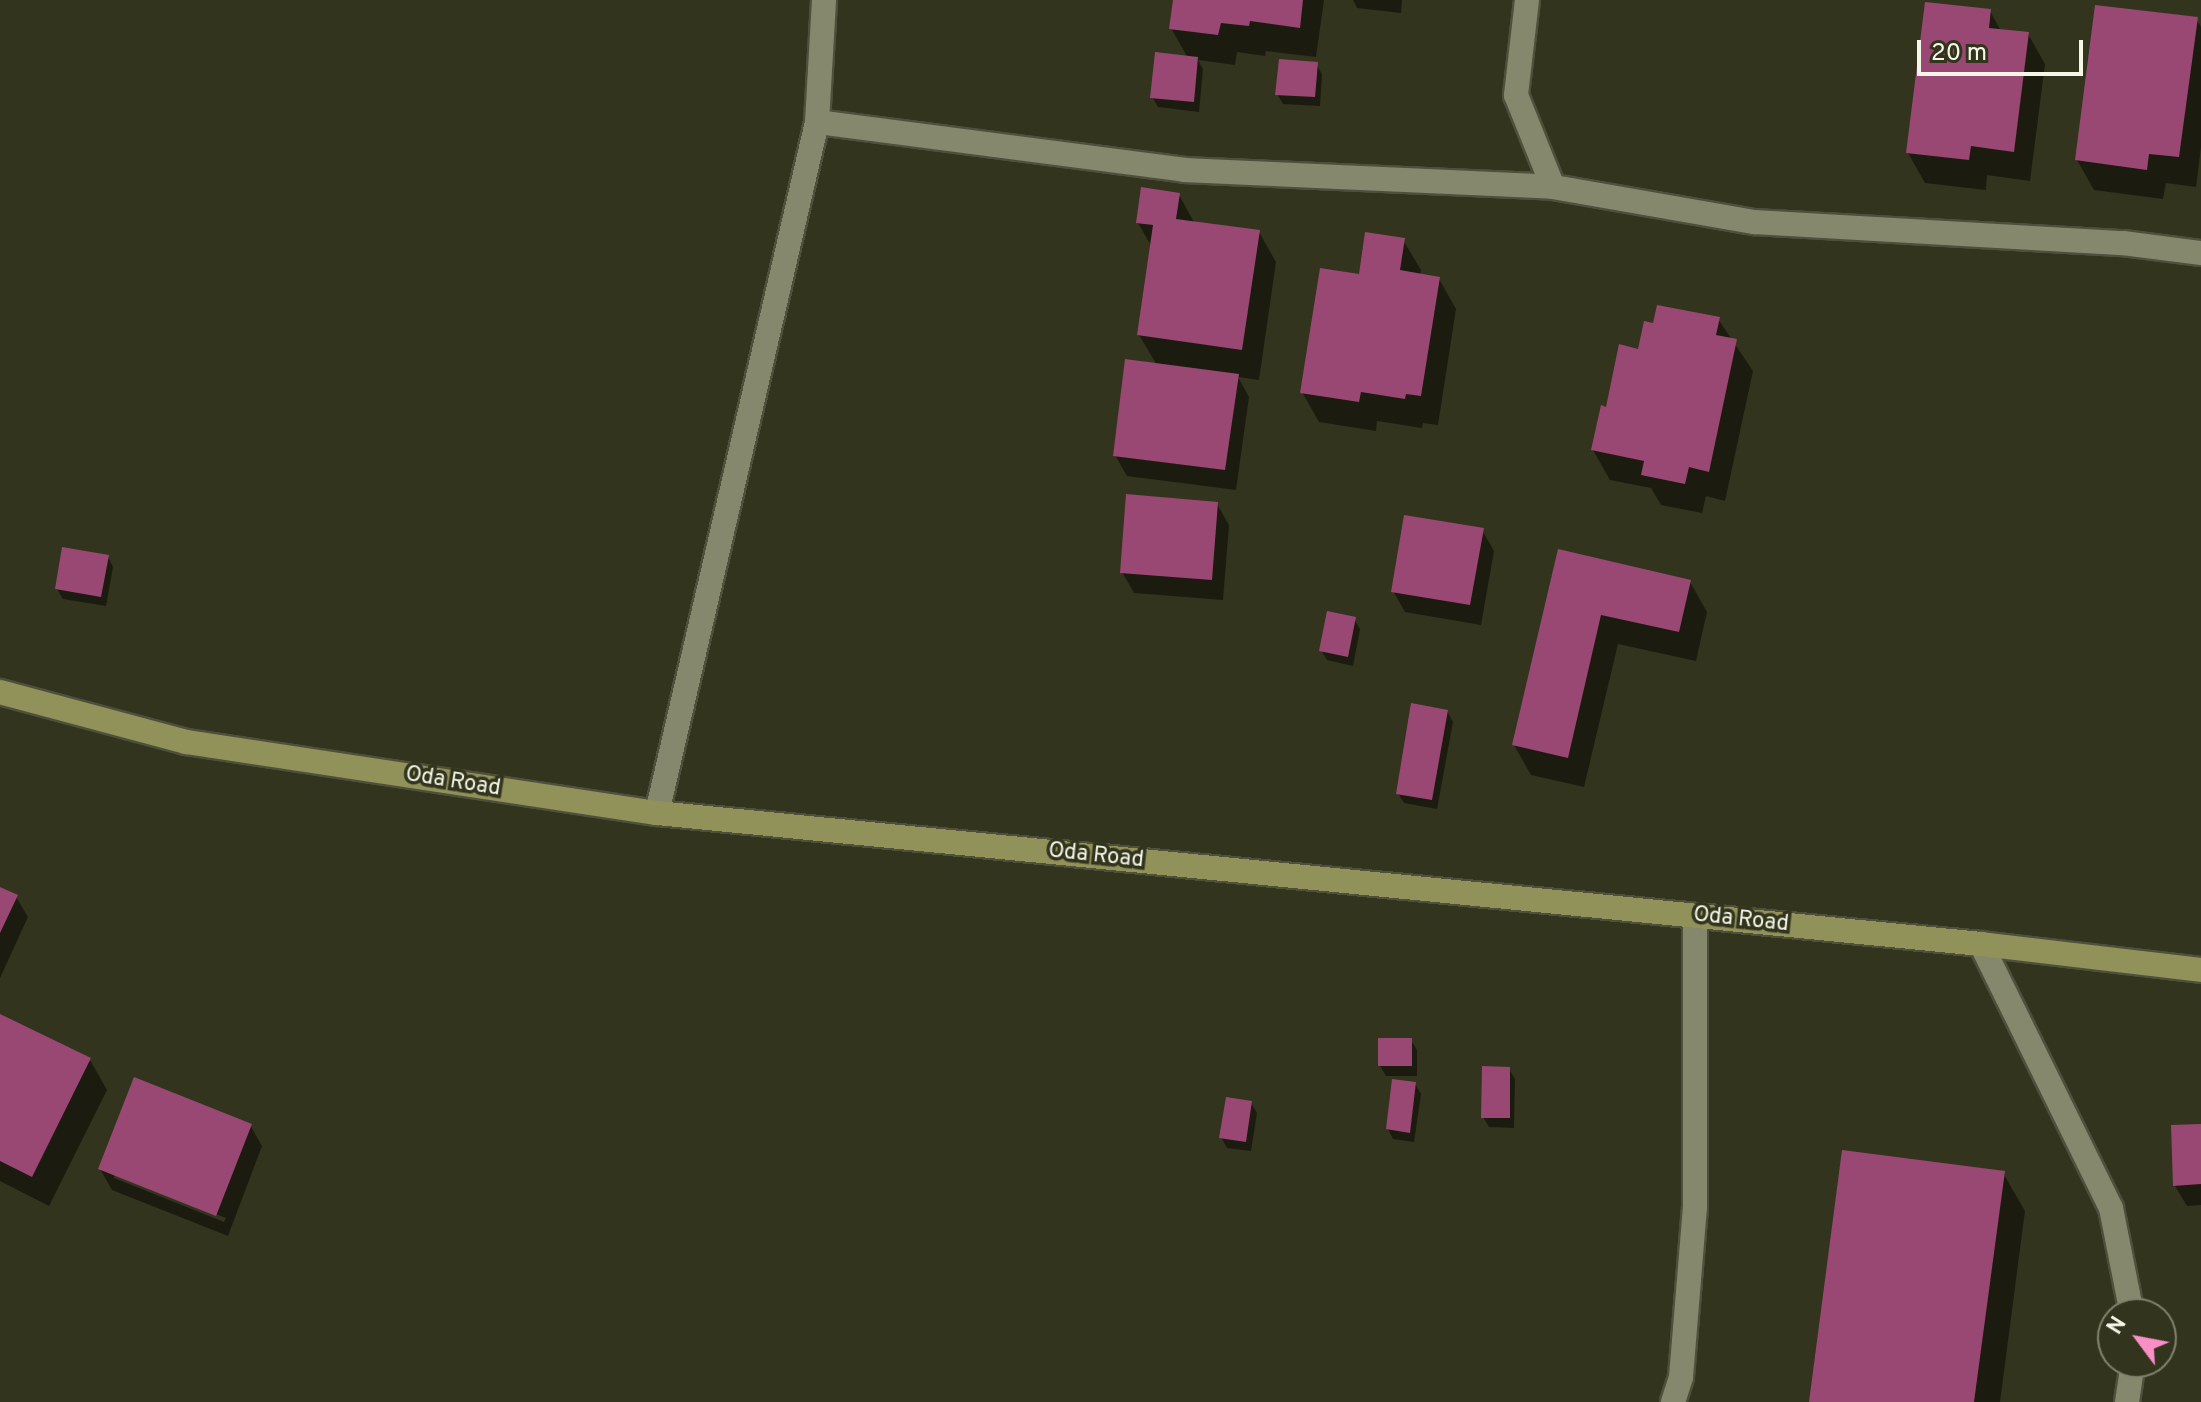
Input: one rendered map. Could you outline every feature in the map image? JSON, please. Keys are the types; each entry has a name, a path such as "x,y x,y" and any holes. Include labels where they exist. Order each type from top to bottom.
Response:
{"street":[{"path":"657,813 817,122 824,0"},
{"path":"1527,0 1516,95 1553,187"},
{"path":"817,122 1185,170 1553,187 1754,222 2123,243 2201,253"},
{"name":"Oda Road","path":"0,692 186,742 657,813 1981,944 2201,970"},
{"path":"1673,1402 1681,1377 1695,1207 1695,916"},
{"path":"1981,944 2111,1208 2129,1298"},
{"path":"2127,1402 2131,1378"}],"building":[{"path":"1173,0 1303,0 1300,28 1250,21 1249,26 1221,23 1218,35 1169,29"},
{"path":"1925,2 1991,9 1989,28 2029,32 2014,152 1971,146 1969,160 1906,153"},
{"path":"2095,5 2198,17 2179,157 2149,154 2147,170 2075,160"},
{"path":"1155,52 1198,57 1194,102 1150,98"},
{"path":"1279,59 1318,62 1315,97 1275,95"},
{"path":"1141,187 1180,193 1176,219 1260,230 1242,350 1137,335 1153,225 1136,223"},
{"path":"1365,232 1405,238 1400,270 1440,277 1421,396 1406,394 1405,399 1361,392 1359,402 1300,393 1320,268 1359,274"},
{"path":"1657,305 1720,317 1716,335 1737,339 1709,472 1689,467 1685,484 1641,475 1644,461 1591,450 1601,405 1606,407 1619,344 1638,349 1644,321 1653,323"},
{"path":"1125,359 1239,374 1225,470 1113,456"},
{"path":"1126,494 1218,502 1212,580 1120,573"},
{"path":"1404,515 1484,528 1470,605 1391,592"},
{"path":"62,547 109,555 101,597 55,589"},
{"path":"1558,549 1691,580 1679,632 1601,615 1568,758 1512,745"},
{"path":"1327,611 1356,617 1348,657 1319,651"},
{"path":"1411,703 1448,710 1432,800 1396,794"},
{"path":"0,887 18,895 0,933"},
{"path":"0,1014 91,1058 32,1177 0,1161"},
{"path":"1378,1038 1412,1038 1412,1066 1378,1066"},
{"path":"1482,1066 1510,1067 1510,1118 1481,1118"},
{"path":"134,1077 252,1124 216,1216 98,1169"},
{"path":"1392,1079 1416,1082 1410,1133 1386,1129"},
{"path":"1226,1097 1252,1101 1246,1142 1219,1138"},
{"path":"2201,1124 2201,1184 2173,1186 2171,1125"},
{"path":"1842,1150 2005,1171 1974,1402 1809,1402"}]}
